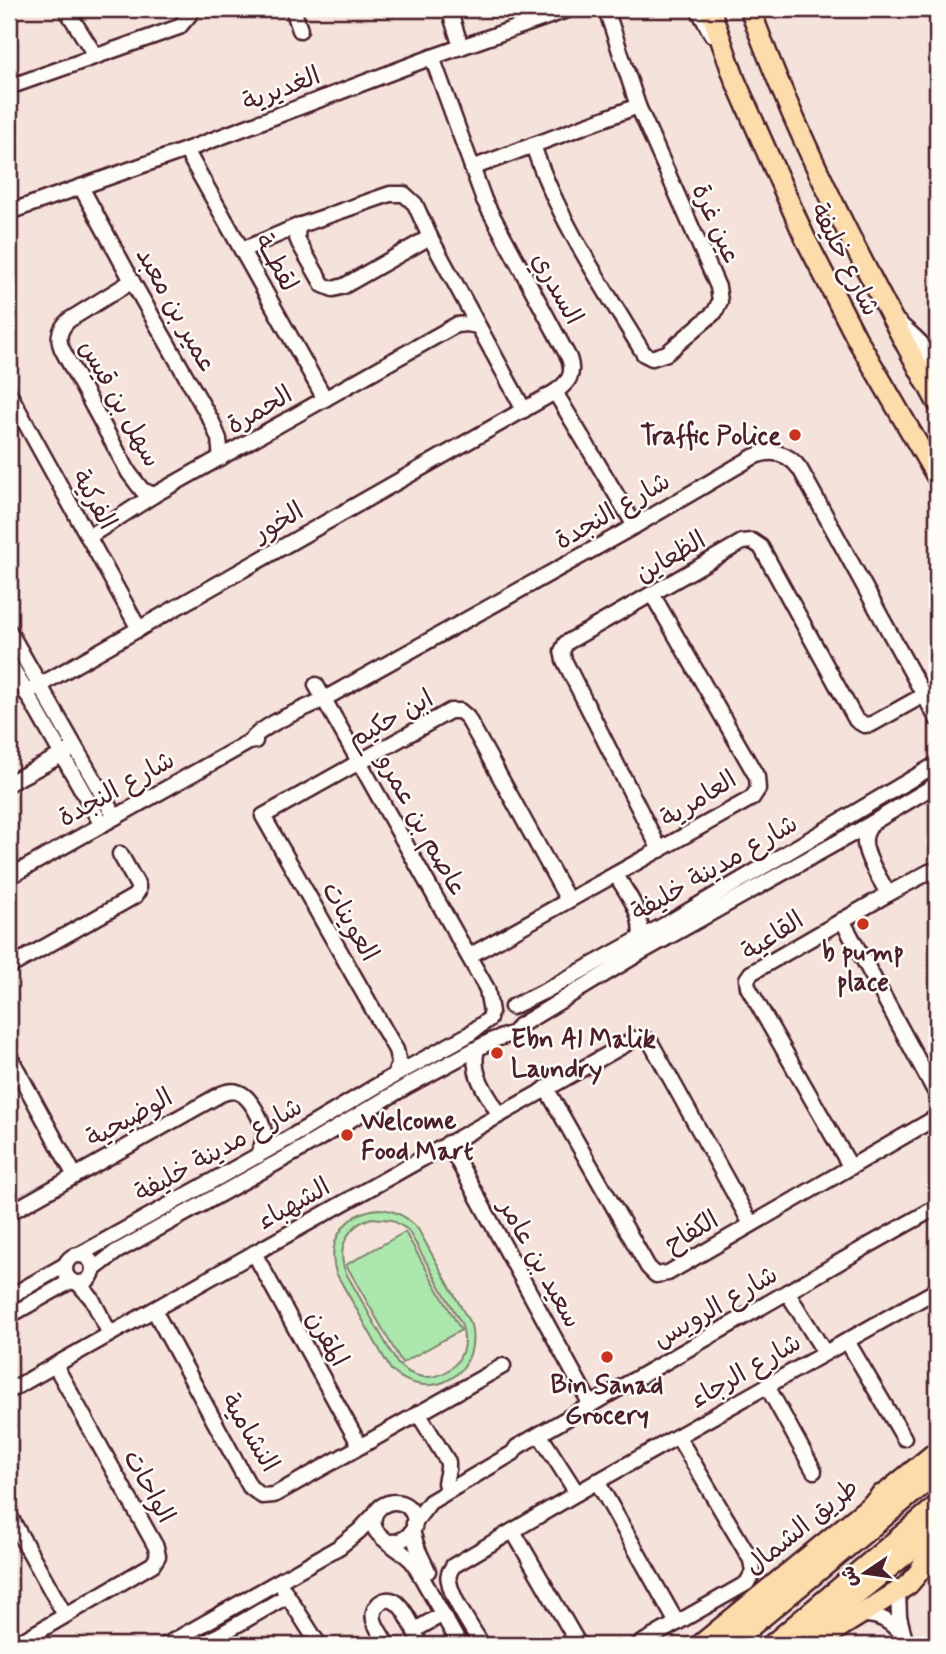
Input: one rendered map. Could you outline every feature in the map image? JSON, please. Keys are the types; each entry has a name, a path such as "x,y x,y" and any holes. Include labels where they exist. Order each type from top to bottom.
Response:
{"highway":[{"name":"طريق الشمال","path":"727,1645 937,1472"},
{"path":"747,1629 764,1608 868,1516 881,1496"},
{"path":"773,1645 937,1507"}],"main road":[{"name":"شارع خليفة","path":"710,9 730,67 805,238 857,339 935,475"},
{"name":"شارع خليفة","path":"750,9 801,134 854,245 937,402"},
{"name":"طريق الشمال","path":"700,1645 937,1451"},
{"path":"788,1645 807,1633 937,1529"},
{"path":"817,1645 842,1626 908,1585 919,1572 937,1536"},
{"path":"788,1645 810,1641 842,1626"}],"street":[{"path":"66,9 95,55"},
{"path":"9,87 179,27 190,14 190,9"},
{"path":"293,9 300,30"},
{"path":"449,9 461,47"},
{"name":"الغديرية","path":"9,212 570,9"},
{"name":"عين غرة","path":"533,145 543,175 572,232 644,354 652,358 659,357 715,312 720,300 719,287 638,106 606,9"},
{"name":"شارع خليفة","path":"698,9 730,67"},
{"name":"السدري","path":"432,57 484,200 572,366 569,381 555,392"},
{"path":"472,168 638,106"},
{"name":"لقطــة","path":"186,150 325,399"},
{"name":"عمير بن معبد","path":"81,187 212,422 219,439 222,458"},
{"path":"242,250 298,226 390,194 400,193 409,197 524,410"},
{"path":"298,226 299,243 323,285 333,289 344,286 430,237"},
{"name":"سهل بن قيس","path":"132,281 64,324 59,341 129,473 137,485 154,495"},
{"path":"456,325 463,316 466,304"},
{"name":"شارع خليفة","path":"889,313 921,341 936,362"},
{"path":"456,325 478,326"},
{"name":"الحمرة","path":"88,537 154,495 456,325"},
{"path":"921,341 937,337"},
{"path":"555,392 635,526"},
{"name":"الخور","path":"26,693 555,392"},
{"name":"الفركية","path":"9,393 139,629"},
{"name":"شارع النجدة","path":"9,877 249,742 289,715 324,699 762,453 782,454 791,458 800,469 937,719"},
{"name":"الظعاين","path":"660,850 564,660 562,651 566,643 742,542 752,541 761,547 856,720 864,725 872,724 924,695"},
{"name":"العامرية","path":"469,956 752,797 758,789 757,777 652,594"},
{"path":"9,631 40,685 102,825"},
{"path":"9,662 26,693 115,817"},
{"name":"عاصم بن عمرو","path":"316,685 487,989 490,1016"},
{"name":"ابن حكيم","path":"263,816 450,711 460,711 467,717 568,900"},
{"path":"9,783 68,751"},
{"name":"شارع مدينة خليفة","path":"509,1006 543,992 640,939 937,764"},
{"name":"شارع مدينة خليفة","path":"519,1026 638,954 937,784"},
{"name":"العوينات","path":"263,816 396,1050"},
{"path":"872,823 864,840 866,850 888,894"},
{"path":"838,842 848,841 866,850"},
{"path":"9,967 135,896 138,886 120,854"},
{"name":"القاعية","path":"850,1166 748,987 747,979 751,973 842,920 929,872 937,871"},
{"path":"616,875 638,913 640,939"},
{"path":"638,913 658,922 668,923"},
{"path":"842,920 937,1095"},
{"name":"عاصم بن عمرو","path":"487,989 509,1006"},
{"path":"498,1006 509,1006 519,1015 519,1026 514,1033 502,1036 492,1030 490,1016 498,1006"},
{"name":"شارع مدينة خليفة","path":"79,1255 468,1035 490,1016"},
{"name":"شارع مدينة خليفة","path":"93,1271 116,1252 298,1151 407,1086 502,1036"},
{"name":"الشهباء","path":"9,1391 635,1039 644,1038 651,1043 751,1224"},
{"path":"477,1049 474,1064 478,1078 499,1114"},
{"path":"396,1050 403,1056 420,1060"},
{"path":"395,1075 399,1063 396,1050"},
{"path":"9,1055 75,1176"},
{"path":"452,1063 467,1069 478,1078"},
{"name":"الكفاح","path":"546,1088 648,1267 656,1275 668,1273 937,1116"},
{"name":"الوضيحية","path":"9,1213 221,1094 235,1090 247,1096 262,1124"},
{"path":"262,1124 291,1137"},
{"path":"258,1156 264,1135 262,1124"},
{"name":"سعيد بن عامر","path":"448,1143 591,1405"},
{"name":"شارع الرويس","path":"517,1447 937,1207"},
{"name":"المقرن","path":"254,1253 360,1446"},
{"path":"9,1297 65,1265 70,1258 83,1255 91,1260 92,1299"},
{"path":"65,1265 65,1274 92,1299 110,1334"},
{"path":"9,1316 75,1283 88,1281 93,1271"},
{"path":"788,1292 825,1353"},
{"path":"934,1292 937,1307"},
{"name":"شارع الرجاء","path":"482,1645 448,1580 453,1566 597,1481 934,1292"},
{"name":"النشامية","path":"154,1310 250,1487 262,1496 274,1495 503,1366"},
{"path":"847,1341 905,1438"},
{"name":"الواحات","path":"15,1645 153,1564 158,1556 156,1546 55,1365"},
{"path":"767,1386 814,1471"},
{"path":"418,1413 447,1462 445,1483"},
{"path":"540,1435 577,1493"},
{"path":"638,1645 747,1583 753,1572 751,1560 678,1437"},
{"path":"166,1645 339,1547 359,1531 384,1504 418,1498 510,1446 517,1447 513,1453 430,1502 407,1538 399,1542 365,1540 339,1547"},
{"path":"447,1462 469,1469"},
{"path":"597,1481 677,1623"},
{"path":"401,1502 413,1514 413,1527 421,1558 470,1645"},
{"path":"9,1516 65,1615"},
{"path":"374,1516 376,1532 408,1555 460,1645"},
{"path":"513,1531 579,1645"},
{"path":"413,1562 416,1583 451,1645"},
{"path":"278,1582 319,1645"},
{"path":"898,1592 899,1616 905,1641"},
{"path":"202,1645 287,1596"},
{"path":"387,1645 373,1617 377,1604 390,1600 396,1602 416,1638 436,1618"},
{"path":"860,1615 881,1617 905,1641"}],"green space":[{"path":"379,1209 395,1212 418,1229 471,1325 472,1343 468,1358 461,1370 449,1379 436,1384 421,1385 406,1380 391,1370 336,1273 336,1239 348,1222 367,1211","holes":["372,1218 392,1220 408,1230 461,1323 464,1338 462,1352 447,1372 435,1376 422,1377 409,1373 397,1363 343,1264 343,1247 356,1226"]},
{"path":"405,1232 461,1330 402,1363 346,1265"}],"place":[{"name":"Traffic Police","path":"795,435"},
{"name":"b pump place","path":"863,924"},
{"name":"Ebn Al Malik Laundry","path":"497,1053"},
{"name":"Welcome Food Mart","path":"347,1135"},
{"name":"Bin Sanad Grocery","path":"607,1357"}]}
